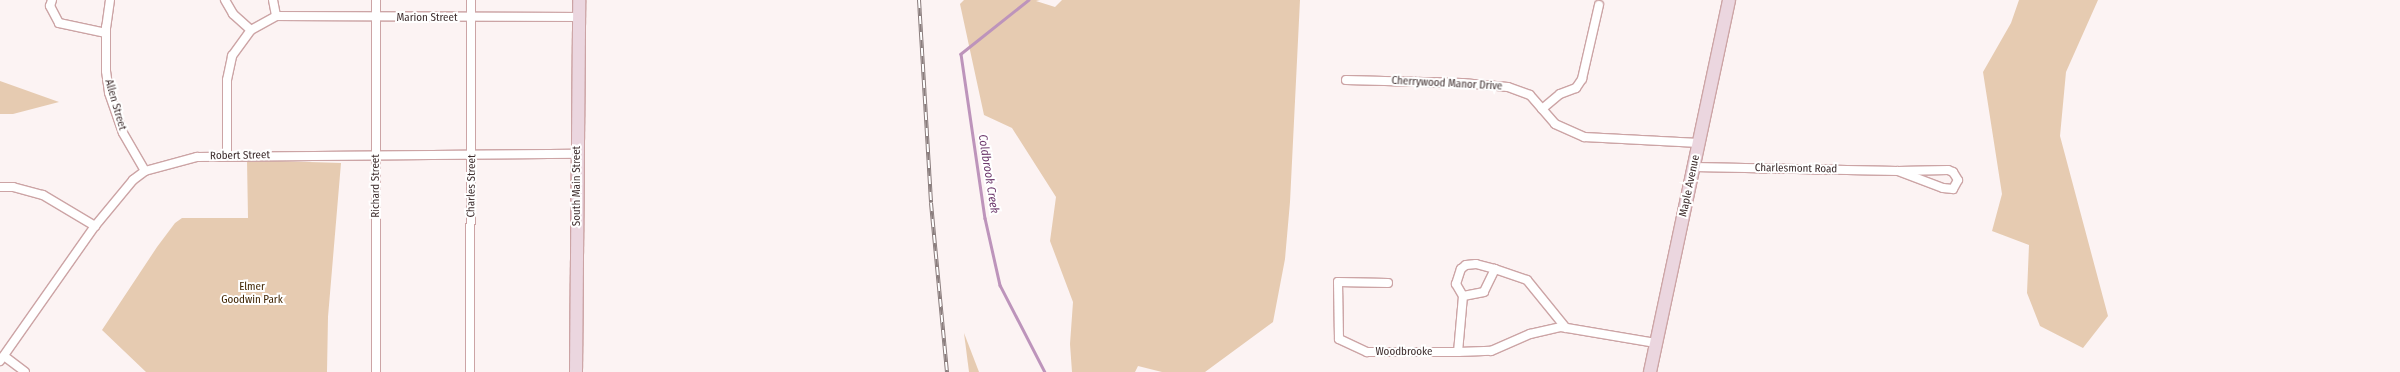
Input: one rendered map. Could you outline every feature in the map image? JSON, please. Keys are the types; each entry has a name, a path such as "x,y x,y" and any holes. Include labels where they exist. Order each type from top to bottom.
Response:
{"main road":[{"name":"South Main Street","path":"576,372 579,0"},
{"name":"Maple Avenue","path":"1650,372 1729,0"}],"street":[{"path":"52,0 52,11 59,23 106,33"},
{"name":"Allen Street","path":"110,0 106,33 106,71 109,93 123,133 145,171"},
{"path":"225,0 233,14 251,30"},
{"path":"227,156 227,80 232,56 251,30 276,16 272,0"},
{"name":"Richard Street","path":"376,0 376,372"},
{"name":"Charles Street","path":"470,372 472,154 471,0"},
{"path":"1542,109 1560,94 1576,88 1582,79 1599,5"},
{"name":"Marion Street","path":"276,16 376,18 579,17"},
{"name":"Cherrywood Manor Drive","path":"1346,80 1462,83 1508,87 1530,95 1555,124 1584,137 1699,143"},
{"name":"Robert Street","path":"2,358 95,226 133,180 145,171 197,157 578,154"},
{"name":"Charlesmont Road","path":"1694,167 1898,171 1948,170 1953,172 1958,180 1953,188 1943,188 1898,171"},
{"path":"0,187 13,187 43,195 95,226"},
{"path":"1458,352 1463,296 1456,284 1461,268 1466,265 1476,264 1526,280 1566,328"},
{"path":"1463,296 1484,292 1495,269"},
{"name":"Woodbrooke","path":"1388,282 1338,282 1339,339 1367,352 1491,351 1530,334 1566,328 1656,343"},
{"path":"2,358 25,372"}],"green space":[{"path":"964,0 1040,0 1036,1 1055,7 1062,0 1300,0 1290,202 1285,259 1273,322 1205,372 1162,372 1138,366 1135,372 1072,372 1070,344 1073,302 1050,241 1056,197 1012,128 984,115 960,4"},
{"path":"2019,0 2098,0 2066,72 2060,136 2108,316 2083,348 2040,326 2027,293 2029,245 1992,231 2002,194 1983,72 2011,23"},
{"path":"0,81 59,102 13,114 0,114"},
{"name":"Elmer Goodwin Park","path":"247,160 341,163 328,317 327,372 146,372 102,330 157,247 175,223 182,218 248,218"},
{"path":"964,333 979,372 969,372"}],"waterway":[{"name":"Coldbrook Creek","path":"1029,0 961,54 985,218 1000,285 1045,372"}],"railway":[{"path":"919,0 931,203 947,372"}]}
